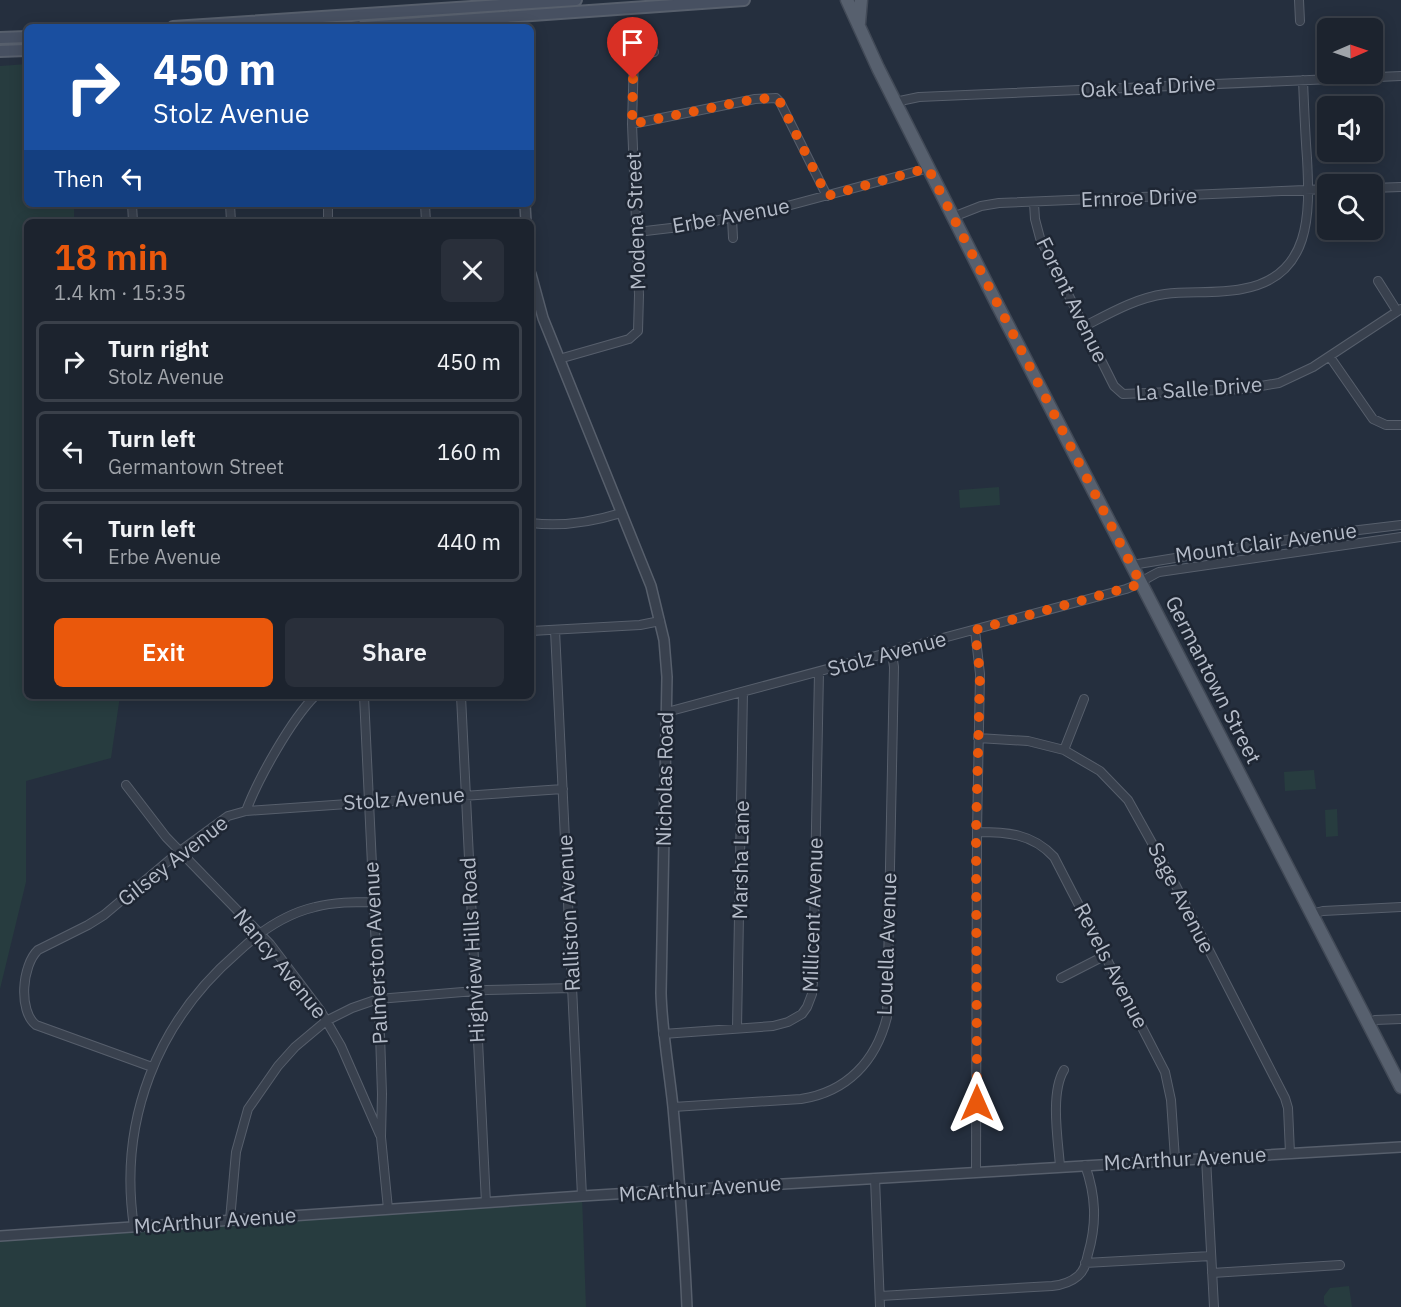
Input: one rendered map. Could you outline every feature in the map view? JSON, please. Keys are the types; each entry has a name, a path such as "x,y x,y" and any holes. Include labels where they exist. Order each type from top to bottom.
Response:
{"main road":[{"path":"426,24 516,12 576,0"},
{"path":"216,24 496,3 516,12 744,0"},
{"name":"Germantown Street","path":"847,0 928,168 1401,1087"},
{"path":"859,27 861,0"},
{"path":"0,38 24,37"},
{"path":"0,51 24,50"}],"street":[{"path":"1299,0 1300,21"},
{"path":"417,10 418,24"},
{"name":"Modena Street","path":"559,359 629,339 636,334 639,326 632,124 634,56 654,52"},
{"name":"Oak Leaf Drive","path":"895,102 919,97 1401,76"},
{"path":"1085,326 1148,298 1165,294 1242,290 1269,279 1288,264 1303,240 1308,218 1303,80"},
{"path":"632,124 712,106 773,97 780,102 827,196"},
{"name":"Erbe Avenue","path":"637,232 732,218 827,196 928,168"},
{"path":"1383,188 1401,187"},
{"name":"Ernroe Drive","path":"953,217 988,204 1317,190"},
{"name":"Forent Avenue","path":"1034,202 1040,238 1114,386 1121,393"},
{"path":"732,218 733,238"},
{"path":"1378,281 1399,310"},
{"name":"Nicholas Road","path":"534,285 543,318 651,586 660,621 667,665 661,985 663,1034 673,1107 687,1307"},
{"name":"La Salle Drive","path":"1121,393 1243,389 1265,386 1296,375 1330,357 1399,310"},
{"path":"1330,357 1373,419 1386,424 1401,425"},
{"path":"534,523 567,524 621,513"},
{"name":"Mount Clair Avenue","path":"1132,565 1305,537 1401,525"},
{"name":"Mount Clair Avenue","path":"1141,584 1159,572 1401,537"},
{"name":"Stolz Avenue","path":"667,712 1141,584"},
{"path":"534,631 640,625 660,621"},
{"name":"Ralliston Avenue","path":"555,630 582,1196"},
{"path":"975,630 980,674 976,832 976,1171"},
{"name":"Louella Avenue","path":"673,1107 780,1101 815,1096 833,1090 851,1078 867,1062 876,1047 884,1027 887,1007 893,744 894,667 892,653"},
{"name":"Millicent Avenue","path":"663,1034 773,1026 788,1022 802,1014 811,998 819,672"},
{"name":"Marsha Lane","path":"737,1028 743,692"},
{"name":"Gilsey Avenue","path":"152,1067 36,1024 29,1018 26,973 29,961 34,953 51,942 88,926 104,915 180,851 228,816 246,811 289,731 313,699"},
{"name":"Palmerston Avenue","path":"364,699 382,1094 381,1137 388,1209"},
{"name":"Highview Hills Road","path":"461,699 486,1203"},
{"path":"1064,750 1084,699"},
{"name":"Sage Avenue","path":"978,738 1028,741 1064,750 1108,777 1128,800 1144,825 1285,1098 1288,1108 1290,1153"},
{"name":"Nancy Avenue","path":"126,785 147,814 180,851 260,933 281,958 341,1046 381,1137"},
{"name":"Stolz Avenue","path":"246,811 563,789"},
{"name":"Revels Avenue","path":"976,832 1016,833 1040,844 1049,852 1063,872 1165,1072 1171,1100 1175,1159"},
{"path":"134,1227 130,1186 131,1153 138,1113 152,1067 176,1022 192,998 216,970 260,933 277,922 314,907 374,902"},
{"path":"1311,914 1323,911 1401,907"},
{"path":"1062,978 1106,955"},
{"path":"230,1220 236,1152 248,1108 285,1058 326,1021 358,1005 378,999 475,991 572,988"},
{"path":"1368,1024 1375,1020 1401,1019"},
{"path":"1060,1166 1057,1104 1059,1081 1064,1070"},
{"name":"McArthur Avenue","path":"0,1236 582,1196 1401,1147"},
{"path":"1206,1158 1214,1307"},
{"path":"880,1296 1063,1284 1079,1275 1094,1232 1093,1189 1086,1165"},
{"path":"874,1178 880,1307"},
{"path":"1085,1263 1211,1257"},
{"path":"1212,1273 1340,1265"}],"green space":[{"path":"24,64 24,207 74,207 74,219 24,219 24,699 120,699 111,758 26,781 26,882 0,989 0,66"},
{"path":"999,487 1000,505 960,508 959,490"},
{"path":"1314,770 1316,789 1285,791 1284,772"},
{"path":"1337,809 1338,836 1326,837 1325,810"},
{"path":"582,1196 586,1307 0,1307 0,1236"},
{"path":"1349,1286 1352,1307 1328,1307 1324,1304 1324,1296 1330,1288"}],"route":[{"path":"633,79 632,124 712,106 776,98 827,196 928,168 1141,584 975,630 980,674 976,832 977,1103"}]}
